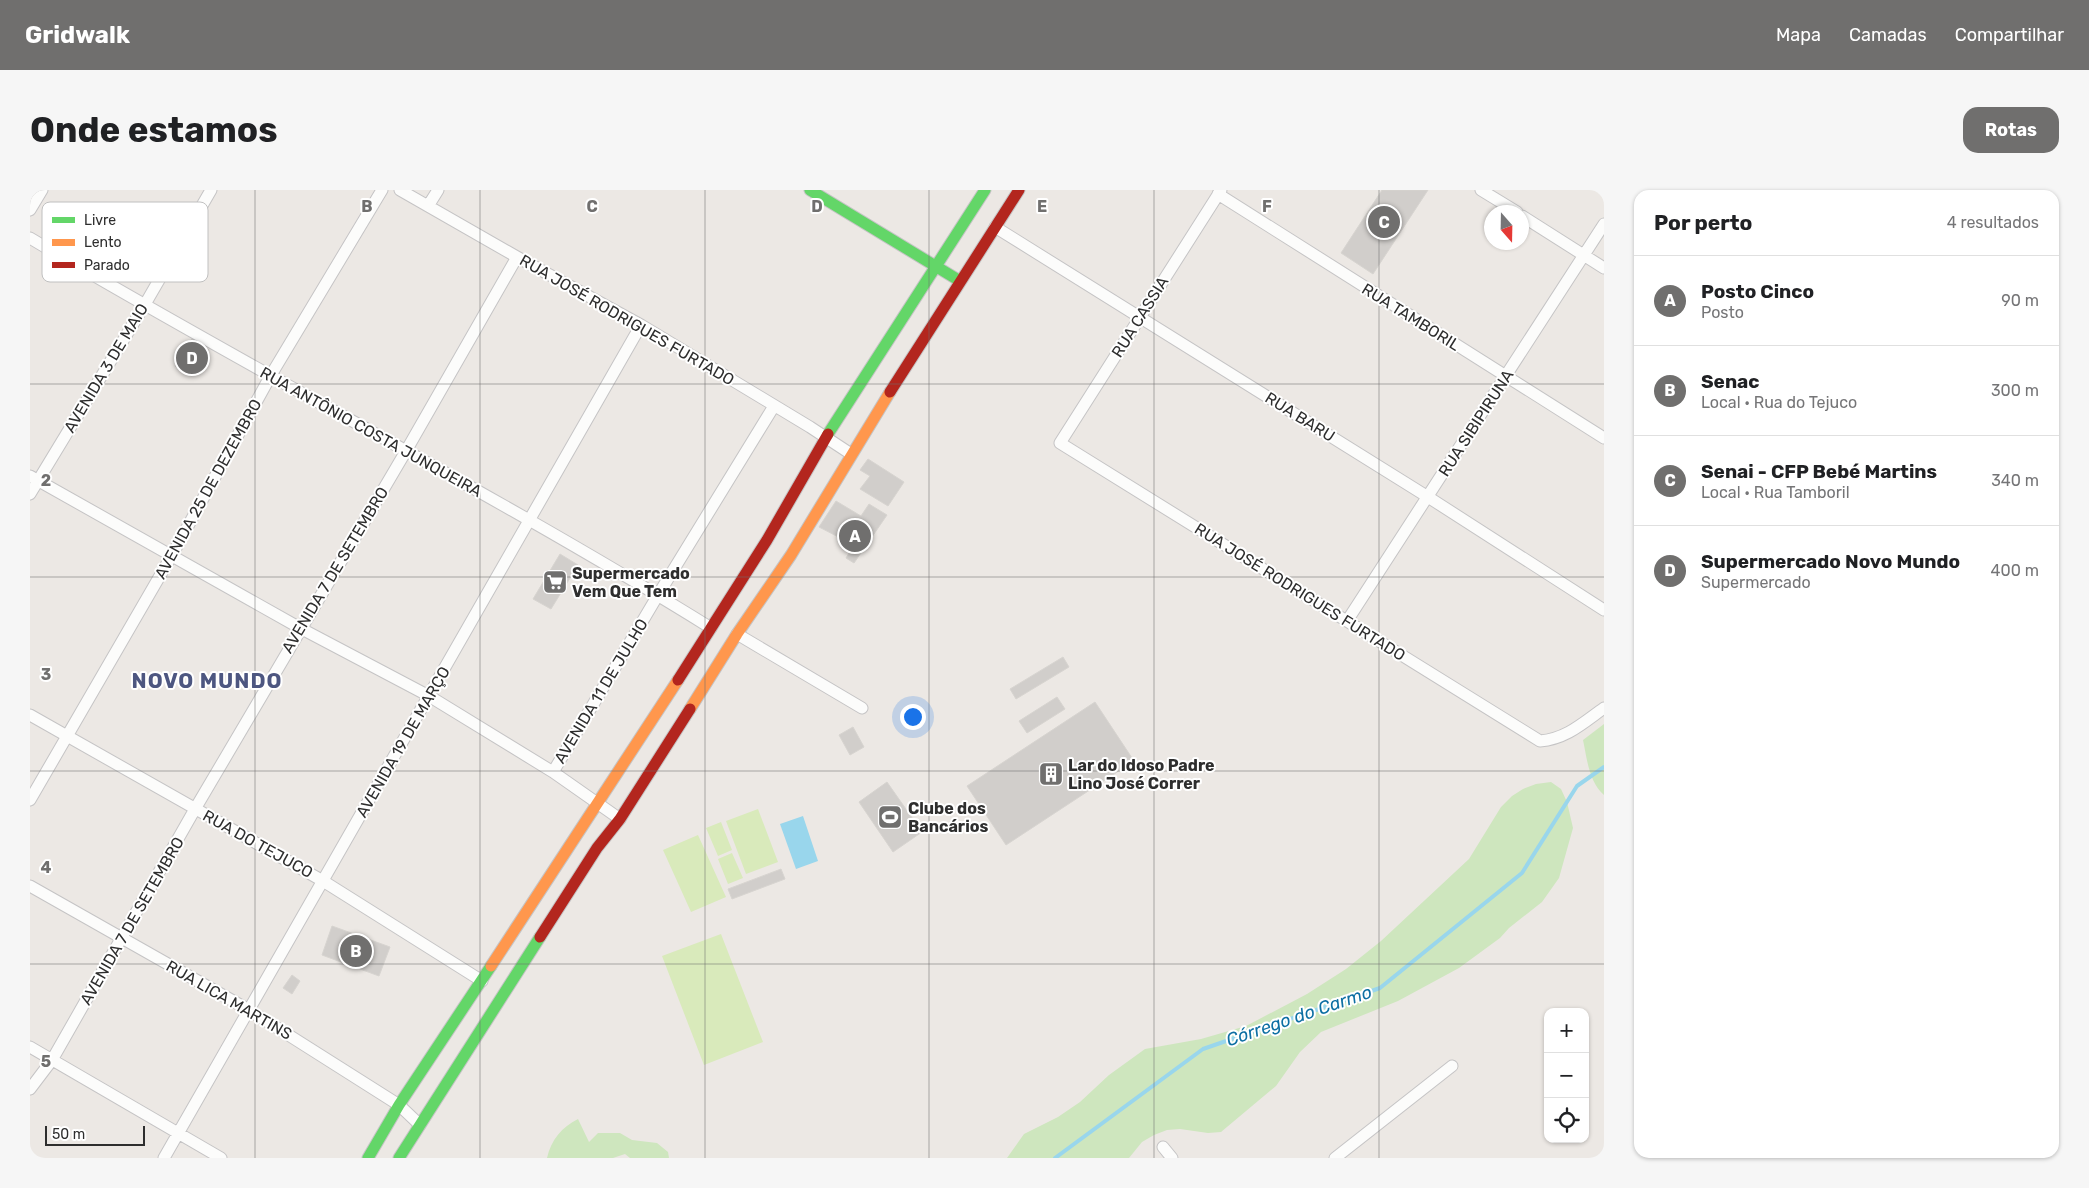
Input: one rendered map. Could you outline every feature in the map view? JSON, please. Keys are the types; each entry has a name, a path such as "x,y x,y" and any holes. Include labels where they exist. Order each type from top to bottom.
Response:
{"main road":[{"path":"810,190 960,281"},
{"path":"399,1158 597,848 620,819 737,634 779,547 825,438 985,190"},
{"path":"368,1158 399,1105 482,981 711,628 779,547 851,454 1019,190"}],"street":[{"path":"30,210 42,190"},
{"name":"AVENIDA 3 DE MAIO","path":"204,202 211,190"},
{"name":"AVENIDA 25 DE DEZEMBRO","path":"30,800 172,555 271,375 382,190"},
{"name":"RUA JOSÉ RODRIGUES FURTADO","path":"400,190 517,257 642,325 735,380 851,454"},
{"path":"428,206 438,190"},
{"path":"1481,190 1506,205"},
{"name":"RUA CASSIA","path":"1060,443 1219,192"},
{"name":"RUA TAMBORIL","path":"1219,192 1604,438"},
{"path":"1529,220 1604,268"},
{"name":"RUA SIBIPIRUNA","path":"1347,621 1604,224"},
{"name":"RUA BARU","path":"995,227 1428,497 1604,610"},
{"name":"RUA ANTÔNIO COSTA JUNQUEIRA","path":"30,238 42,245"},
{"name":"AVENIDA 7 DE SETEMBRO","path":"30,1088 52,1060 195,809 406,451 517,257"},
{"name":"RUA ANTÔNIO COSTA JUNQUEIRA","path":"104,282 529,521 658,595 711,628"},
{"name":"AVENIDA 3 DE MAIO","path":"30,494 34,478 158,282"},
{"name":"AVENIDA 19 DE MARÇO","path":"164,1158 642,325"},
{"name":"AVENIDA 11 DE JULHO","path":"553,772 658,595 774,406"},
{"name":"RUA JOSÉ RODRIGUES FURTADO","path":"1060,443 1540,742 1568,734 1604,708"},
{"path":"34,478 300,628 429,696 553,772 599,802 620,819"},
{"path":"737,634 862,708"},
{"name":"RUA DO TEJUCO","path":"30,715 323,881 482,981"},
{"name":"RUA LICA MARTINS","path":"30,886 249,1010 399,1105 420,1125"},
{"path":"30,1048 221,1158"},
{"path":"1335,1158 1452,1066"},
{"path":"1164,1147 1172,1158"}],"green space":[{"path":"1604,724 1604,795 1592,777 1583,740"},
{"path":"1551,782 1561,789 1567,802 1573,828 1559,878 1542,902 1509,928 1500,938 1459,968 1398,1001 1321,1032 1300,1052 1276,1086 1221,1132 1167,1130 1142,1142 1129,1158 1007,1158 1024,1134 1058,1117 1080,1102 1109,1075 1145,1049 1201,1039 1246,1026 1307,994 1346,969 1381,941 1469,859 1501,807 1512,796 1536,784"},
{"path":"758,809 778,862 746,874 726,821"},
{"path":"721,822 732,850 718,856 706,828"},
{"path":"698,835 726,897 691,912 663,850"},
{"path":"732,853 743,878 728,884 718,859"},
{"path":"721,934 763,1042 704,1065 662,956"},
{"path":"578,1119 589,1142 598,1133 620,1133 632,1140 657,1143 668,1152 669,1158 630,1158 625,1154 613,1158 547,1158 551,1145 558,1135"}],"water":[{"path":"803,816 818,861 796,869 780,824"}],"building":[{"path":"1382,190 1428,190 1373,274 1341,253"},
{"path":"192,339 209,350 192,376 175,366"},
{"path":"868,459 904,482 888,506 860,489 870,476 860,470"},
{"path":"836,501 861,516 869,504 887,515 854,563 846,558 854,545 819,527"},
{"name":"Supermercado Vem Que Tem","path":"560,554 578,565 551,609 533,599"},
{"path":"1063,657 1069,667 1016,699 1010,689"},
{"path":"1057,697 1065,709 1027,733 1019,721"},
{"name":"Lar do Idoso Padre Lino José Correr","path":"1095,702 1134,761 1006,845 967,786"},
{"path":"853,727 864,747 850,755 839,735"},
{"name":"Clube dos Bancários","path":"887,782 922,832 893,852 859,802"},
{"path":"781,869 785,879 732,899 728,889"},
{"path":"332,926 390,947 379,976 322,955"},
{"path":"292,975 300,981 292,994 283,988"}],"waterway":[{"name":"Córrego do Carmo","path":"1055,1158 1203,1049 1380,988 1522,873 1577,786 1604,767"}],"traffic: fast":[{"path":"810,190 960,281"},
{"path":"828,434 985,190"},
{"path":"399,1158 540,937"},
{"path":"368,1158 399,1105 491,966"}],"traffic: slow":[{"path":"690,709 737,634 791,555 890,392"},
{"path":"491,966 678,680"}],"traffic: jam":[{"path":"890,392 1019,190"},
{"path":"678,680 767,540 828,434"},
{"path":"540,937 597,848 620,819 690,709"}],"place":[{"name":"Senai - CFP Bebé Martins","path":"1384,222"},
{"name":"Supermercado Novo Mundo","path":"192,358"},
{"name":"Posto Cinco","path":"855,536"},
{"name":"Supermercado Vem Que Tem","path":"555,582"},
{"name":"Lar do Idoso Padre Lino José Correr","path":"1051,774"},
{"name":"Clube dos Bancários","path":"890,817"},
{"name":"Senac","path":"356,951"}],"district":[{"name":"NOVO MUNDO","path":"207,680"}]}
